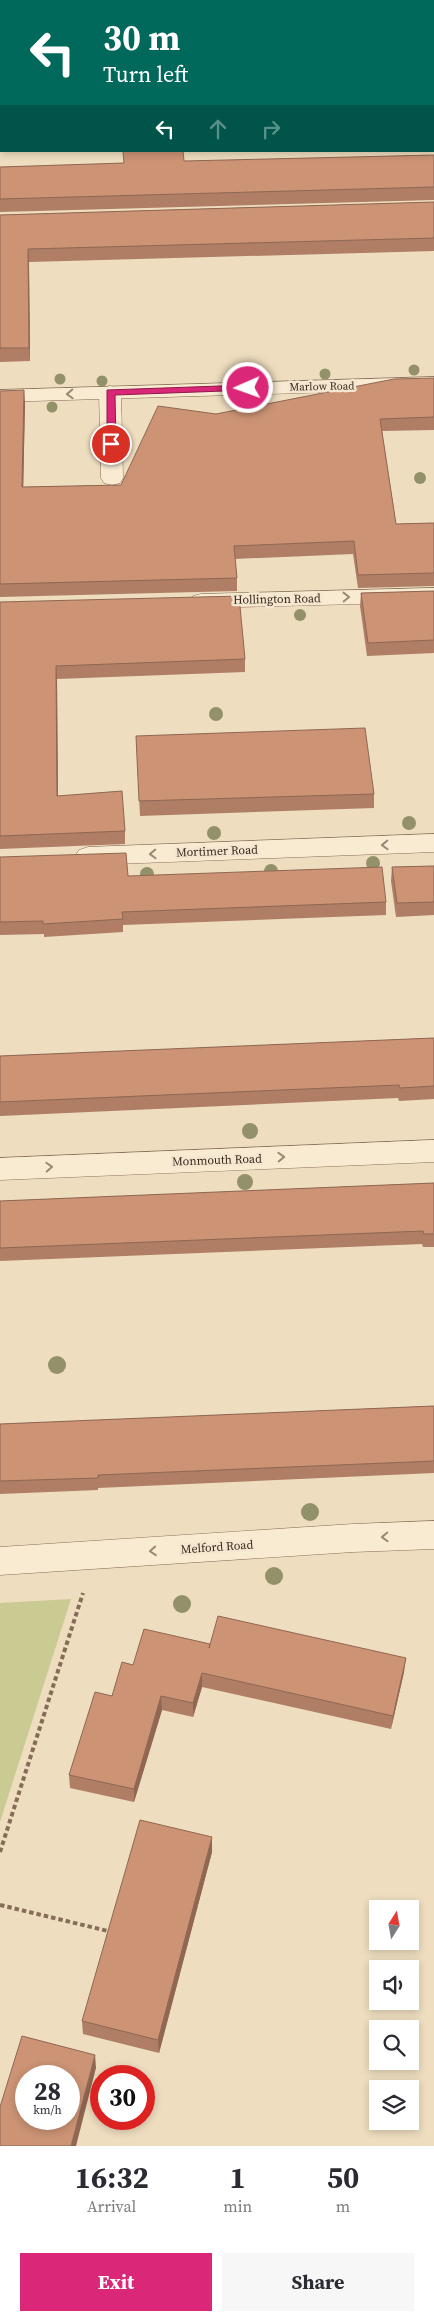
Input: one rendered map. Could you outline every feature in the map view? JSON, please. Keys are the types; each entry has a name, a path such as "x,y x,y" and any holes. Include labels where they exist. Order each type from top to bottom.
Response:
{"street":[{"name":"Marlow Road","path":"0,396 434,383"},
{"path":"110,392 112,478"},
{"name":"Hollington Road","path":"183,602 434,595"},
{"name":"Mortimer Road","path":"69,857 434,843"},
{"name":"Monmouth Road","path":"0,1170 434,1151"},
{"name":"Melford Road","path":"0,1561 434,1535"}],"path":[{"path":"0,1852 95,1555"},
{"path":"0,1905 112,1932"}],"green space":[{"path":"71,1599 0,1822 0,1603"}],"building":[{"path":"123,152 183,152 184,161 434,155 434,187 0,199 0,167 124,163"},
{"path":"434,202 434,238 28,249 29,348 0,348 0,215"},
{"path":"434,378 434,417 380,419 396,524 434,523 434,573 358,575 354,541 234,546 237,578 0,584 0,391 24,390 22,487 121,485 158,406 216,414 394,379"},
{"path":"434,591 434,640 368,643 361,593"},
{"path":"239,596 245,659 56,666 57,796 122,791 125,831 0,836 0,602"},
{"path":"365,728 374,794 139,801 136,736"},
{"path":"126,853 128,876 382,867 386,902 122,912 123,919 43,924 43,921 0,922 0,857"},
{"path":"434,866 434,902 397,903 392,867"},
{"path":"434,1038 434,1086 400,1088 399,1085 0,1102 0,1056"},
{"path":"434,1183 434,1234 424,1234 423,1231 0,1248 0,1201"},
{"path":"434,1406 434,1461 98,1475 98,1478 0,1481 0,1424"},
{"path":"218,1616 406,1658 393,1716 202,1673 193,1703 161,1696 134,1789 69,1775 95,1692 112,1696 122,1662 133,1665 144,1629 210,1644 209,1648"},
{"path":"140,1820 212,1837 158,2040 82,2021"},
{"path":"22,2036 95,2055 92,2065 90,2065 90,2074 80,2112 80,2065 15,2065 15,2130 75,2130 71,2146 0,2146 0,2107"}],"route":[{"path":"111,444 110,392 248,388"}]}
